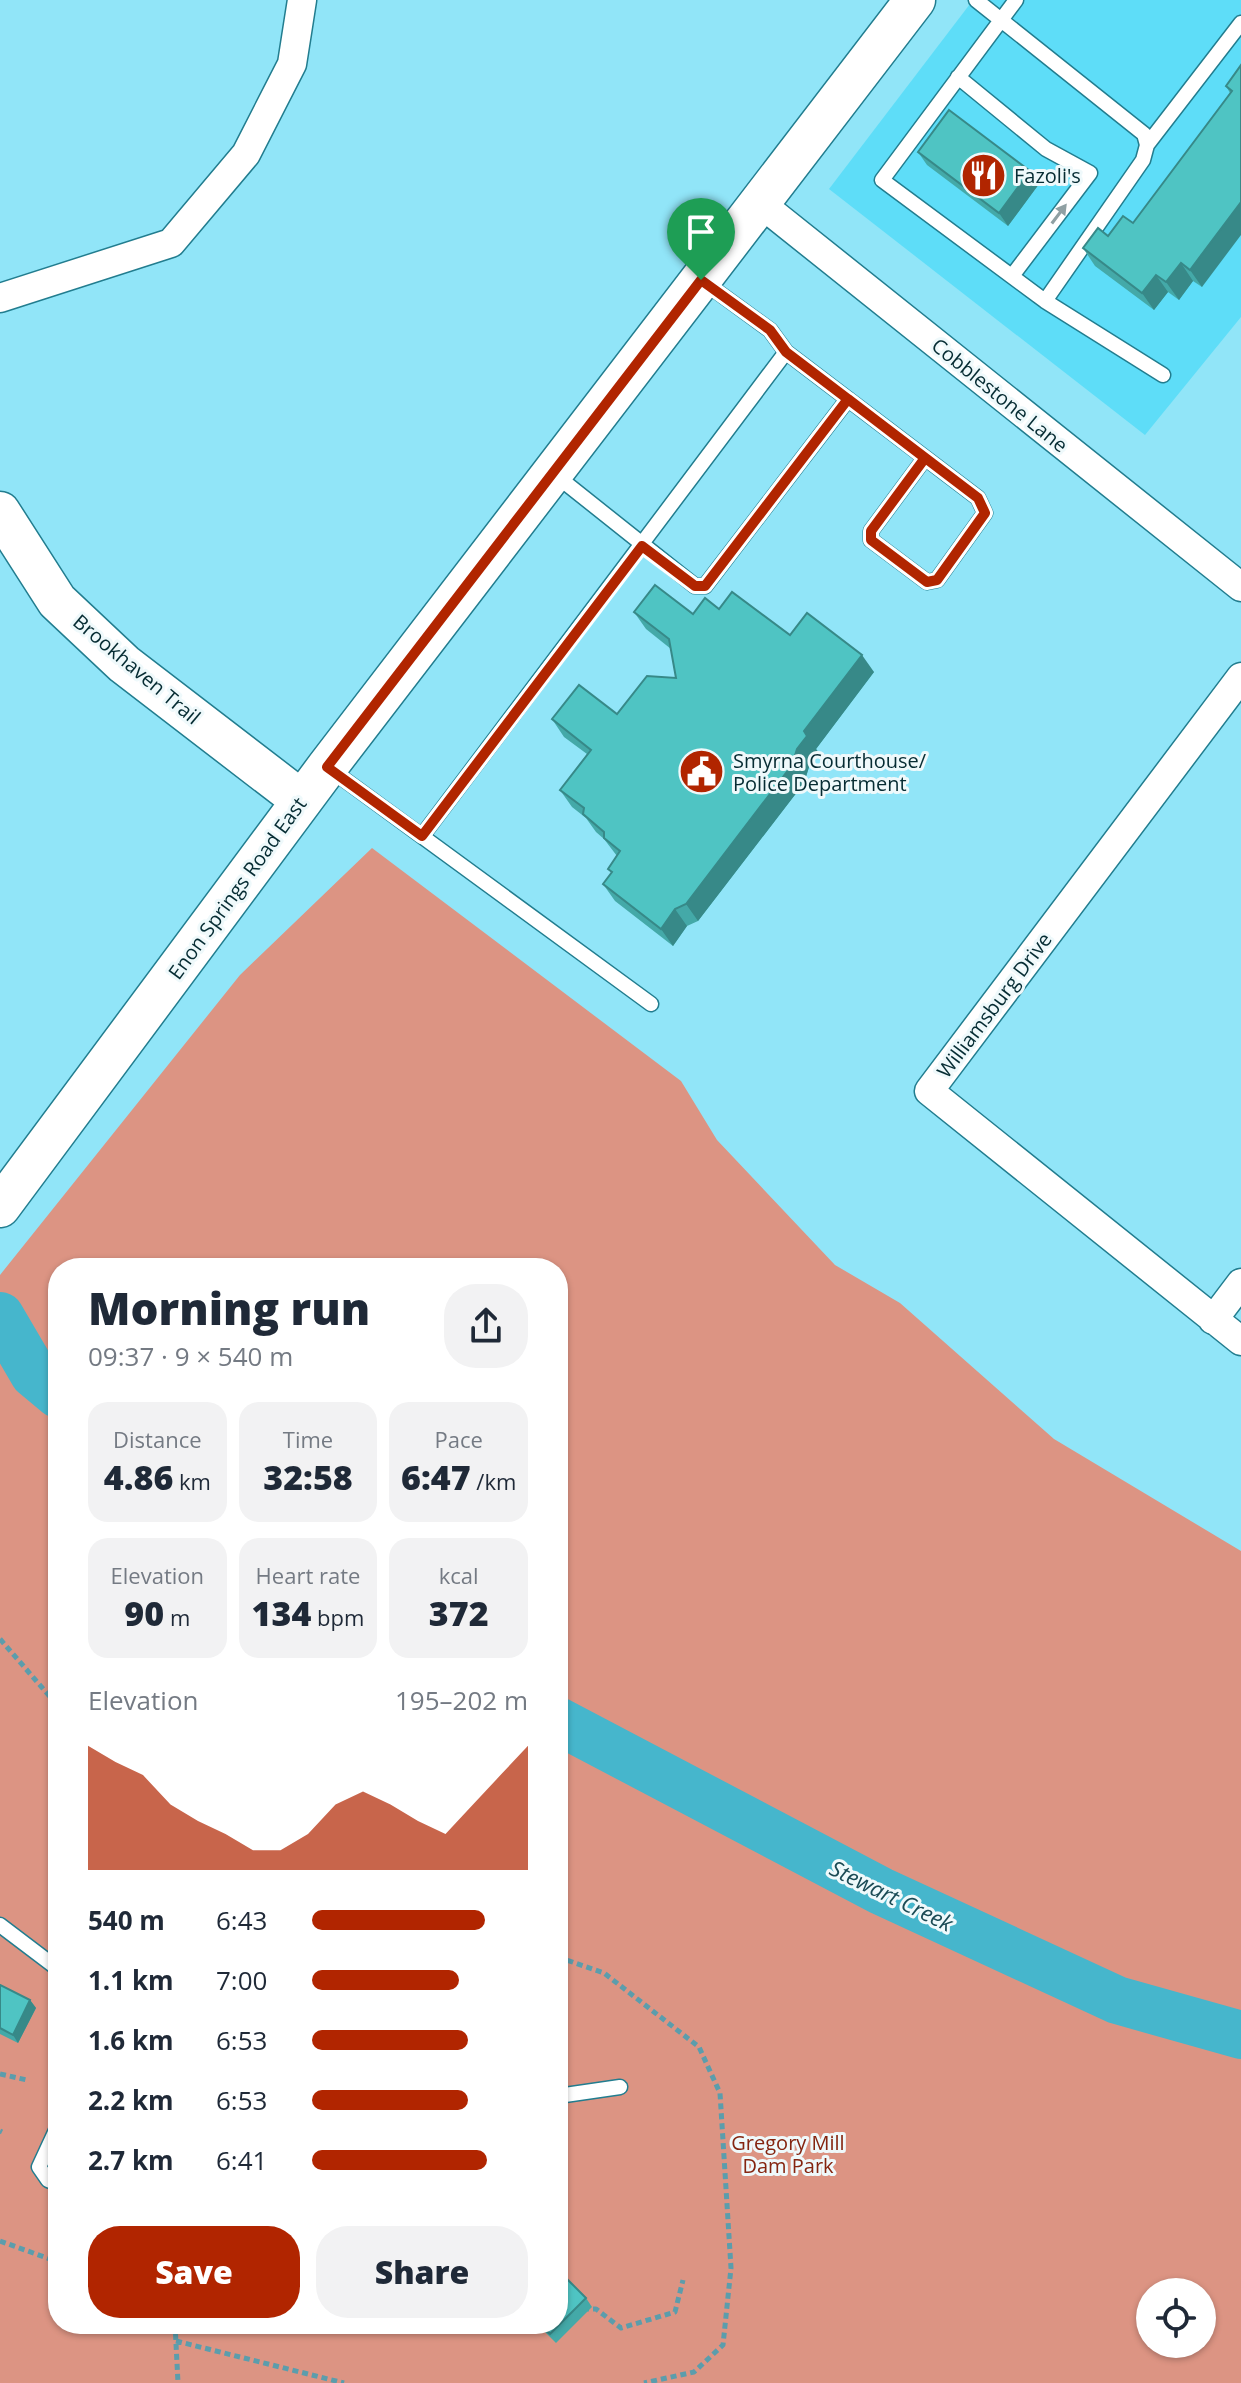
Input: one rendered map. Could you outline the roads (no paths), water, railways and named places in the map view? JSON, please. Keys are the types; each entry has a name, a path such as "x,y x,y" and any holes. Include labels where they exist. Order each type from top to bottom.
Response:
{"street":[{"path":"0,298 171,243 246,154 292,64 302,0"},
{"name":"Enon Springs Road East","path":"10,1194 301,800 915,0"},
{"name":"Cobblestone Lane","path":"760,203 1241,587"},
{"name":"Brookhaven Trail","path":"0,512 57,601 124,664 301,800"},
{"name":"Williamsburg Drive","path":"1241,677 929,1091 1241,1341"},
{"path":"1213,1320 1241,1283"}],"lane":[{"path":"976,0 1144,134 1147,145"},
{"path":"1016,0 882,180 1045,301 1163,375"},
{"path":"1045,301 1143,160 1147,145 1241,23"},
{"path":"958,77 1046,149 1090,173 1012,276"},
{"path":"701,280 770,330 786,352 978,498 985,513 937,580 927,582 871,540 871,531 925,458"},
{"path":"422,836 786,352"},
{"path":"553,472 695,586 705,586 848,399"},
{"path":"327,767 651,1004"},
{"path":"0,1925 48,1961"},
{"path":"568,2095 620,2087"},
{"path":"48,2148 39,2167 48,2180"}],"waterway":[{"name":"Stewart Creek","path":"0,1316 34,1374 48,1386"},
{"name":"Stewart Creek","path":"568,1726 881,1891 1117,2000 1241,2035"}],"place":[{"name":"Fazoli's","path":"983,175"},
{"name":"Smyrna Courthouse/ Police Department","path":"702,771"}],"park label":[{"name":"Gregory Mill Dam Park","path":"788,2154"}]}
